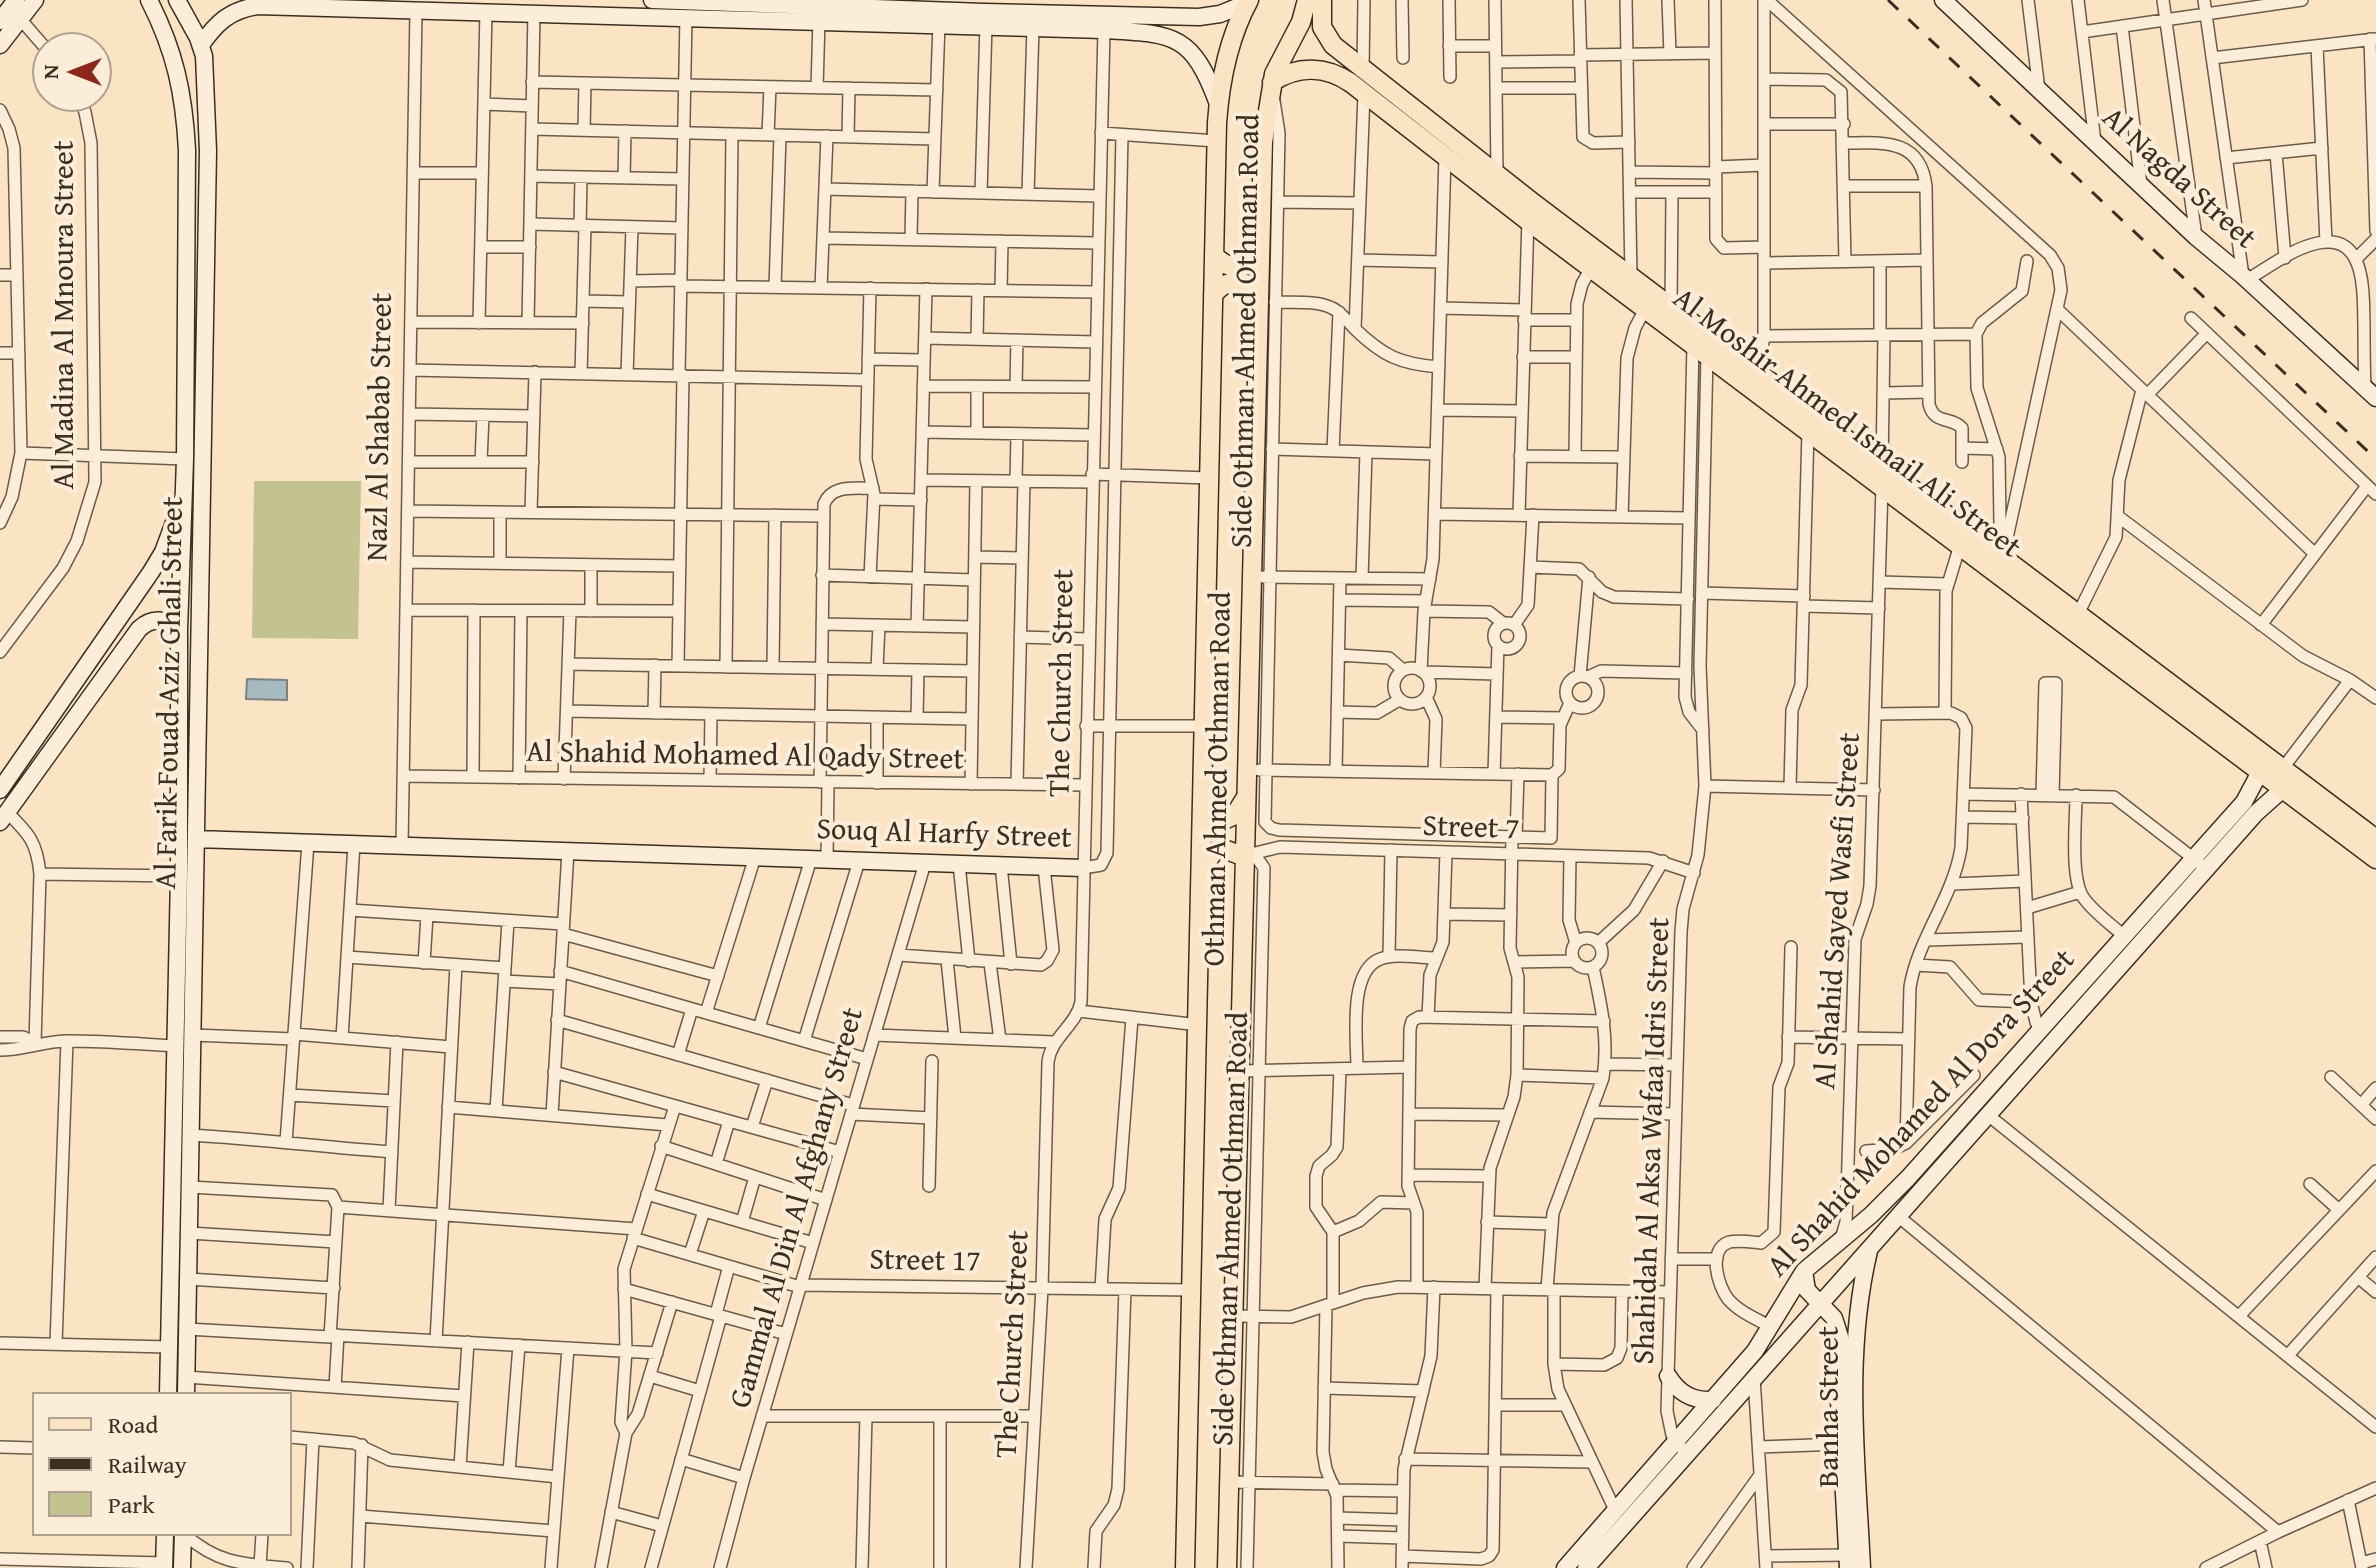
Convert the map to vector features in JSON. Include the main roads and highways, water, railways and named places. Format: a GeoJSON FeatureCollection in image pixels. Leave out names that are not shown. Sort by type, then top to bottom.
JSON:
{"type":"FeatureCollection","features":[{"type":"Feature","properties":{"kind":"main road","name":"Al Moshir Ahmed Ismail Ali Street"},"geometry":{"type":"LineString","coordinates":[[1322,0],[1321,20],[1333,45],[1497,175],[1591,268],[1645,309],[1755,371],[1882,466],[1999,565],[2260,772],[2376,859]]}},
{"type":"Feature","properties":{"kind":"main road","name":"Othman Ahmed Othman Road"},"geometry":{"type":"LineString","coordinates":[[1185,1568],[1216,141],[1218,104],[1230,46],[1250,1]]}},
{"type":"Feature","properties":{"kind":"main road","name":"Othman Ahmed Othman Road"},"geometry":{"type":"LineString","coordinates":[[1227,1568],[1246,796],[1255,770],[1260,577],[1267,298],[1260,257],[1263,142],[1272,86],[1301,4]]}},
{"type":"Feature","properties":{"kind":"main road","name":"Al Moshir Ahmed Ismail Ali Street"},"geometry":{"type":"LineString","coordinates":[[1272,86],[1288,73],[1314,69],[1343,78],[1445,156],[1631,276],[1671,307],[1702,340],[1808,431],[1882,487],[1960,545],[1999,565],[2078,614],[2376,839]]}},
{"type":"Feature","properties":{"kind":"main road"},"geometry":{"type":"LineString","coordinates":[[1214,255],[1223,264],[1236,268],[1249,265],[1260,257]]}},
{"type":"Feature","properties":{"kind":"main road"},"geometry":{"type":"LineString","coordinates":[[1213,295],[1221,286],[1233,282],[1250,286],[1267,298]]}},
{"type":"Feature","properties":{"kind":"main road"},"geometry":{"type":"LineString","coordinates":[[1203,799],[1213,815],[1224,820],[1235,815],[1246,796]]}},
{"type":"Feature","properties":{"kind":"main road"},"geometry":{"type":"LineString","coordinates":[[1202,874],[1210,856],[1220,848],[1228,848],[1245,856]]}},
{"type":"Feature","properties":{"kind":"water"},"geometry":{"type":"Polygon","coordinates":[[[247,679],[287,680],[287,700],[246,699],[247,679]]]}},
{"type":"Feature","properties":{"kind":"railway"},"geometry":{"type":"LineString","coordinates":[[1888,0],[2376,459]]}}]}
